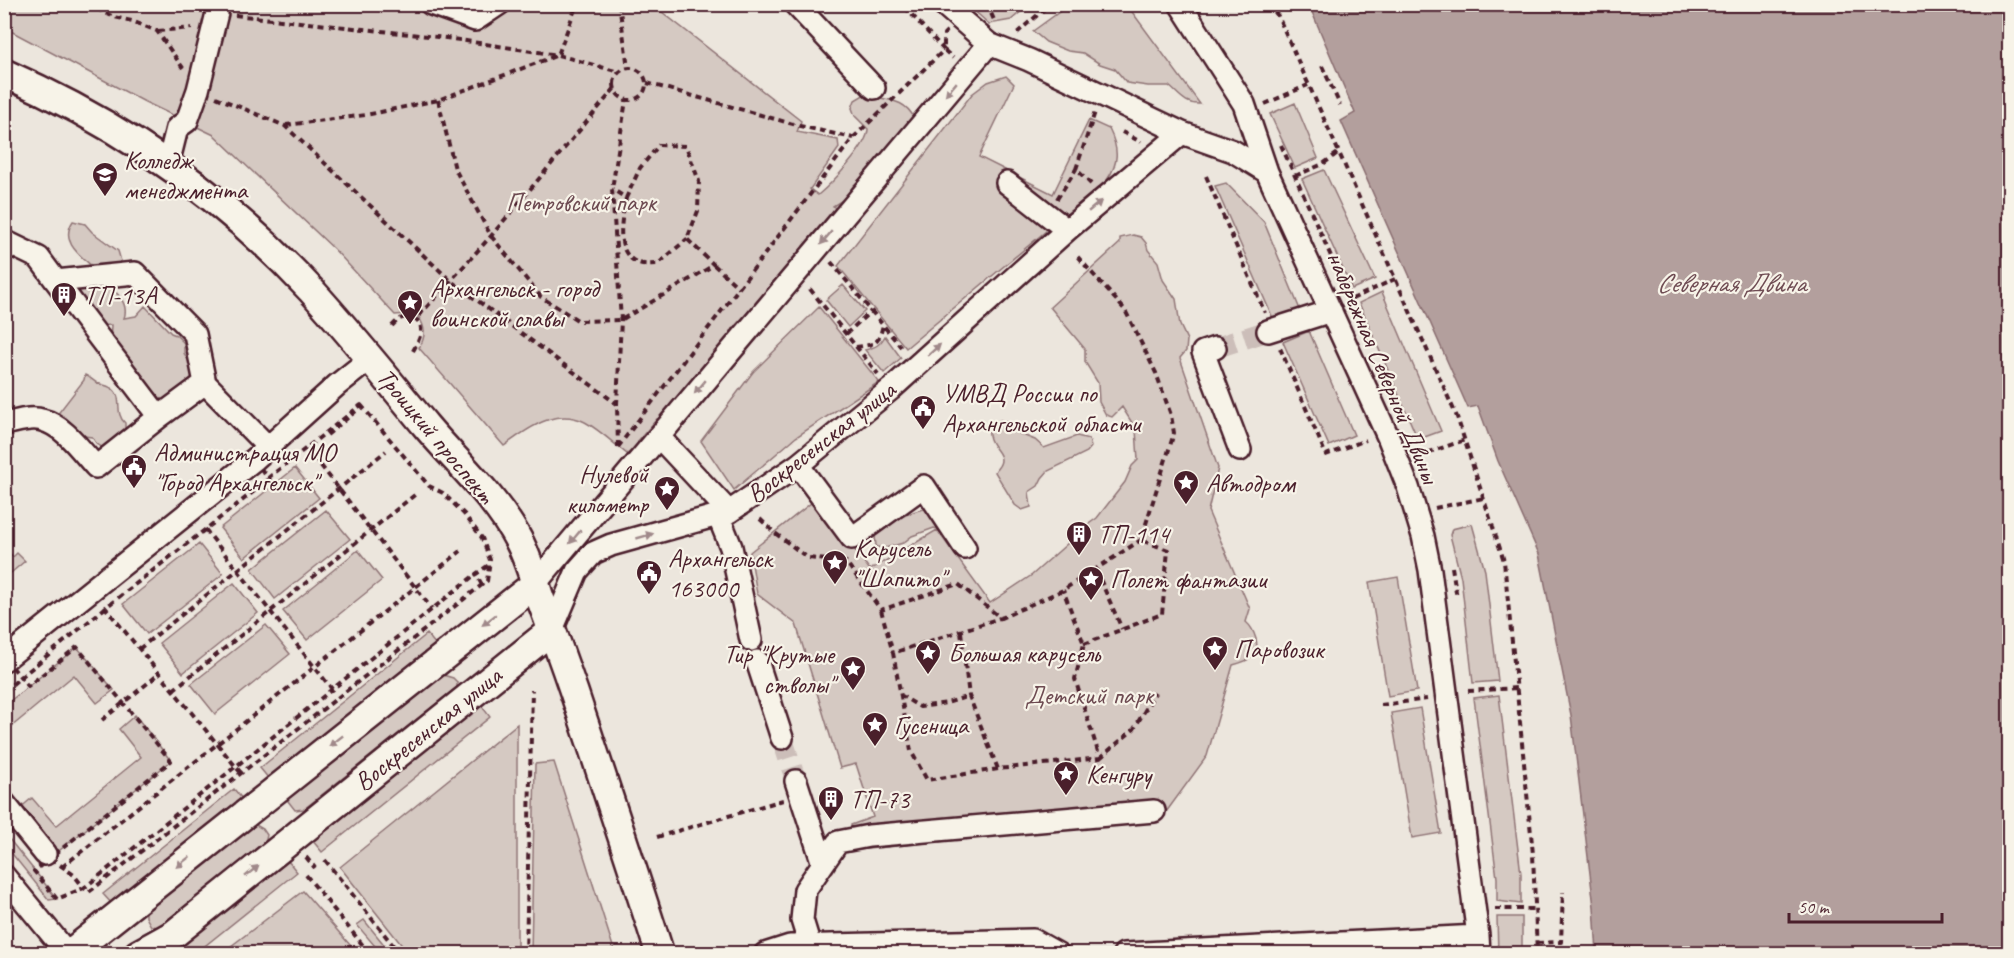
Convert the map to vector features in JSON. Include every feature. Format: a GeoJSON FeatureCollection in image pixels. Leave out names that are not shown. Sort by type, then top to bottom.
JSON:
{"type":"FeatureCollection","features":[{"type":"Feature","properties":{"kind":"main road","name":"Троицкий проспект"},"geometry":{"type":"LineString","coordinates":[[4,73],[105,124],[168,164],[265,244],[310,289],[492,500],[521,544],[660,954]]}},
{"type":"Feature","properties":{"kind":"main road","name":"Воскресенская улица"},"geometry":{"type":"LineString","coordinates":[[68,954],[535,584]]}},
{"type":"Feature","properties":{"kind":"main road","name":"Воскресенская улица"},"geometry":{"type":"LineString","coordinates":[[138,954],[174,934],[552,630]]}},
{"type":"Feature","properties":{"kind":"street"},"geometry":{"type":"LineString","coordinates":[[431,4],[475,20],[499,4]]}},
{"type":"Feature","properties":{"kind":"street"},"geometry":{"type":"LineString","coordinates":[[795,4],[874,88]]}},
{"type":"Feature","properties":{"kind":"street"},"geometry":{"type":"LineString","coordinates":[[943,4],[989,44],[1029,60],[1182,133],[1233,151],[1268,172]]}},
{"type":"Feature","properties":{"kind":"street","name":"набережная Северной Двины"},"geometry":{"type":"LineString","coordinates":[[1180,4],[1244,104],[1268,172],[1389,439],[1408,487],[1423,536],[1430,570],[1478,945]]}},
{"type":"Feature","properties":{"kind":"street"},"geometry":{"type":"LineString","coordinates":[[168,164],[177,128],[188,121],[215,21]]}},
{"type":"Feature","properties":{"kind":"street","name":"Воскресенская улица"},"geometry":{"type":"LineString","coordinates":[[535,584],[989,44]]}},
{"type":"Feature","properties":{"kind":"street","name":"Воскресенская улица"},"geometry":{"type":"LineString","coordinates":[[552,630],[577,571],[593,553],[611,545],[724,514],[798,465],[891,389],[1067,230],[1182,133]]}},
{"type":"Feature","properties":{"kind":"street"},"geometry":{"type":"LineString","coordinates":[[1007,183],[1067,230]]}},
{"type":"Feature","properties":{"kind":"street"},"geometry":{"type":"LineString","coordinates":[[4,241],[39,258],[159,417]]}},
{"type":"Feature","properties":{"kind":"street"},"geometry":{"type":"LineString","coordinates":[[56,281],[135,273],[195,334],[205,383],[269,448]]}},
{"type":"Feature","properties":{"kind":"street"},"geometry":{"type":"LineString","coordinates":[[1268,331],[1330,310]]}},
{"type":"Feature","properties":{"kind":"street"},"geometry":{"type":"LineString","coordinates":[[1215,348],[1203,352],[1240,450]]}},
{"type":"Feature","properties":{"kind":"street"},"geometry":{"type":"LineString","coordinates":[[4,660],[192,513],[269,448],[337,385],[371,358]]}},
{"type":"Feature","properties":{"kind":"street"},"geometry":{"type":"LineString","coordinates":[[4,424],[24,420],[42,420],[60,429],[96,467],[205,383]]}},
{"type":"Feature","properties":{"kind":"street"},"geometry":{"type":"LineString","coordinates":[[659,436],[724,514],[751,640]]}},
{"type":"Feature","properties":{"kind":"street"},"geometry":{"type":"LineString","coordinates":[[798,465],[852,538],[924,486],[965,548]]}},
{"type":"Feature","properties":{"kind":"street"},"geometry":{"type":"LineString","coordinates":[[757,661],[782,738]]}},
{"type":"Feature","properties":{"kind":"street"},"geometry":{"type":"LineString","coordinates":[[798,788],[823,864]]}},
{"type":"Feature","properties":{"kind":"street"},"geometry":{"type":"LineString","coordinates":[[4,803],[45,854]]}},
{"type":"Feature","properties":{"kind":"street"},"geometry":{"type":"LineString","coordinates":[[810,946],[802,920],[805,890],[838,842],[855,838],[1154,811]]}},
{"type":"Feature","properties":{"kind":"street"},"geometry":{"type":"LineString","coordinates":[[4,876],[68,954]]}},
{"type":"Feature","properties":{"kind":"street"},"geometry":{"type":"LineString","coordinates":[[1124,954],[1478,945]]}},
{"type":"Feature","properties":{"kind":"street"},"geometry":{"type":"LineString","coordinates":[[765,954],[789,946],[1034,947],[1058,954]]}},
{"type":"Feature","properties":{"kind":"path"},"geometry":{"type":"LineString","coordinates":[[577,4],[558,55],[438,100],[366,115],[285,126],[451,281],[617,404]]}},
{"type":"Feature","properties":{"kind":"path"},"geometry":{"type":"LineString","coordinates":[[619,4],[628,68]]}},
{"type":"Feature","properties":{"kind":"path"},"geometry":{"type":"LineString","coordinates":[[626,100],[612,189],[621,320],[617,404],[618,447],[853,138],[944,50],[902,4]]}},
{"type":"Feature","properties":{"kind":"path"},"geometry":{"type":"LineString","coordinates":[[1012,38],[1050,4]]}},
{"type":"Feature","properties":{"kind":"path"},"geometry":{"type":"LineString","coordinates":[[1268,4],[1278,16],[1457,417],[1504,561],[1533,854],[1537,954]]}},
{"type":"Feature","properties":{"kind":"path"},"geometry":{"type":"LineString","coordinates":[[157,31],[201,27],[215,21],[446,38],[558,55],[619,72],[628,68],[640,71],[647,83],[641,96],[626,100],[618,95],[615,82],[619,72]]}},
{"type":"Feature","properties":{"kind":"path"},"geometry":{"type":"LineString","coordinates":[[1322,66],[1340,105]]}},
{"type":"Feature","properties":{"kind":"path"},"geometry":{"type":"LineString","coordinates":[[647,83],[800,126],[853,138]]}},
{"type":"Feature","properties":{"kind":"path"},"geometry":{"type":"LineString","coordinates":[[1265,104],[1308,85]]}},
{"type":"Feature","properties":{"kind":"path"},"geometry":{"type":"LineString","coordinates":[[416,319],[491,236],[615,88]]}},
{"type":"Feature","properties":{"kind":"path"},"geometry":{"type":"LineString","coordinates":[[438,100],[455,170],[491,236],[541,297],[579,321],[621,320],[714,265]]}},
{"type":"Feature","properties":{"kind":"path"},"geometry":{"type":"LineString","coordinates":[[1047,214],[1076,170],[1095,112]]}},
{"type":"Feature","properties":{"kind":"path"},"geometry":{"type":"LineString","coordinates":[[659,145],[686,146],[699,181],[698,211],[687,239],[658,264],[638,263],[625,252],[620,227],[626,198],[640,168],[659,145]]}},
{"type":"Feature","properties":{"kind":"path"},"geometry":{"type":"LineString","coordinates":[[1295,176],[1323,164],[1339,152]]}},
{"type":"Feature","properties":{"kind":"path"},"geometry":{"type":"LineString","coordinates":[[1076,170],[1092,185]]}},
{"type":"Feature","properties":{"kind":"path"},"geometry":{"type":"LineString","coordinates":[[612,189],[626,198]]}},
{"type":"Feature","properties":{"kind":"path"},"geometry":{"type":"LineString","coordinates":[[687,239],[739,288]]}},
{"type":"Feature","properties":{"kind":"path"},"geometry":{"type":"LineString","coordinates":[[818,247],[901,347]]}},
{"type":"Feature","properties":{"kind":"path"},"geometry":{"type":"LineString","coordinates":[[893,653],[1001,618],[1063,590],[1142,540],[1174,433],[1171,415],[1156,373],[1125,310],[1076,255]]}},
{"type":"Feature","properties":{"kind":"path"},"geometry":{"type":"LineString","coordinates":[[797,273],[891,389]]}},
{"type":"Feature","properties":{"kind":"path"},"geometry":{"type":"LineString","coordinates":[[1352,299],[1395,279]]}},
{"type":"Feature","properties":{"kind":"path"},"geometry":{"type":"LineString","coordinates":[[846,334],[871,311]]}},
{"type":"Feature","properties":{"kind":"path"},"geometry":{"type":"LineString","coordinates":[[392,326],[402,318],[416,319],[421,326],[421,332],[413,351]]}},
{"type":"Feature","properties":{"kind":"path"},"geometry":{"type":"LineString","coordinates":[[855,347],[873,345],[880,339],[883,324]]}},
{"type":"Feature","properties":{"kind":"path"},"geometry":{"type":"LineString","coordinates":[[74,875],[84,888],[89,892],[487,581],[490,565],[490,560],[482,538],[464,514],[443,493],[429,486],[362,405],[268,478],[258,465],[192,513],[8,662],[28,686],[78,646],[171,761],[34,871],[57,899],[84,888],[490,565]]}},
{"type":"Feature","properties":{"kind":"path"},"geometry":{"type":"LineString","coordinates":[[4,691],[105,608],[356,411]]}},
{"type":"Feature","properties":{"kind":"path"},"geometry":{"type":"LineString","coordinates":[[1417,457],[1465,440]]}},
{"type":"Feature","properties":{"kind":"path"},"geometry":{"type":"LineString","coordinates":[[308,449],[432,609]]}},
{"type":"Feature","properties":{"kind":"path"},"geometry":{"type":"LineString","coordinates":[[139,649],[386,452]]}},
{"type":"Feature","properties":{"kind":"path"},"geometry":{"type":"LineString","coordinates":[[173,690],[417,493]]}},
{"type":"Feature","properties":{"kind":"path"},"geometry":{"type":"LineString","coordinates":[[1434,508],[1484,498]]}},
{"type":"Feature","properties":{"kind":"path"},"geometry":{"type":"LineString","coordinates":[[192,513],[332,689]]}},
{"type":"Feature","properties":{"kind":"path"},"geometry":{"type":"LineString","coordinates":[[760,519],[808,558],[846,562],[881,610],[893,653],[912,751],[927,780],[998,769],[1100,758],[1134,729],[1155,693]]}},
{"type":"Feature","properties":{"kind":"path"},"geometry":{"type":"LineString","coordinates":[[1084,644],[1162,614],[1168,550],[1142,540]]}},
{"type":"Feature","properties":{"kind":"path"},"geometry":{"type":"LineString","coordinates":[[62,867],[461,551]]}},
{"type":"Feature","properties":{"kind":"path"},"geometry":{"type":"LineString","coordinates":[[1096,570],[1122,629]]}},
{"type":"Feature","properties":{"kind":"path"},"geometry":{"type":"LineString","coordinates":[[476,574],[482,585]]}},
{"type":"Feature","properties":{"kind":"path"},"geometry":{"type":"LineString","coordinates":[[881,610],[958,584],[1001,618]]}},
{"type":"Feature","properties":{"kind":"path"},"geometry":{"type":"LineString","coordinates":[[1063,590],[1084,644],[1075,679],[1100,758]]}},
{"type":"Feature","properties":{"kind":"path"},"geometry":{"type":"LineString","coordinates":[[93,592],[241,773]]}},
{"type":"Feature","properties":{"kind":"path"},"geometry":{"type":"LineString","coordinates":[[961,632],[969,696],[998,769]]}},
{"type":"Feature","properties":{"kind":"path"},"geometry":{"type":"LineString","coordinates":[[102,720],[159,674]]}},
{"type":"Feature","properties":{"kind":"path"},"geometry":{"type":"LineString","coordinates":[[1468,691],[1517,688]]}},
{"type":"Feature","properties":{"kind":"path"},"geometry":{"type":"LineString","coordinates":[[526,954],[532,690]]}},
{"type":"Feature","properties":{"kind":"path"},"geometry":{"type":"LineString","coordinates":[[900,695],[920,707],[947,703],[969,696]]}},
{"type":"Feature","properties":{"kind":"path"},"geometry":{"type":"LineString","coordinates":[[1381,705],[1425,700]]}},
{"type":"Feature","properties":{"kind":"path"},"geometry":{"type":"LineString","coordinates":[[657,837],[798,788]]}},
{"type":"Feature","properties":{"kind":"path"},"geometry":{"type":"LineString","coordinates":[[325,860],[400,954]]}},
{"type":"Feature","properties":{"kind":"path"},"geometry":{"type":"LineString","coordinates":[[306,875],[370,954]]}},
{"type":"Feature","properties":{"kind":"path"},"geometry":{"type":"LineString","coordinates":[[1537,943],[1561,942],[1563,892]]}},
{"type":"Feature","properties":{"kind":"path"},"geometry":{"type":"LineString","coordinates":[[1494,909],[1535,909]]}},
{"type":"Feature","properties":{"kind":"green space","name":"Петровский парк"},"geometry":{"type":"Polygon","coordinates":[[[5,4],[653,5],[801,121],[797,132],[838,140],[839,148],[810,189],[818,195],[848,164],[866,136],[868,129],[855,116],[852,108],[855,100],[865,94],[893,101],[905,106],[914,118],[865,177],[853,186],[846,198],[833,206],[835,208],[803,246],[806,251],[731,330],[733,344],[659,420],[657,419],[638,441],[639,444],[633,454],[630,452],[627,454],[585,422],[563,417],[542,422],[504,446],[419,348],[424,332],[423,324],[418,316],[395,315],[334,249],[214,135],[145,102],[5,28],[5,4]]]}},
{"type":"Feature","properties":{"kind":"green space"},"geometry":{"type":"Polygon","coordinates":[[[968,5],[1029,5],[1011,20],[989,24],[968,5]]]}},
{"type":"Feature","properties":{"kind":"green space"},"geometry":{"type":"Polygon","coordinates":[[[1069,5],[1127,5],[1200,104],[1186,101],[1169,86],[1127,83],[1115,69],[1100,64],[1083,53],[1068,51],[1046,42],[1033,31],[1069,5]]]}},
{"type":"Feature","properties":{"kind":"green space"},"geometry":{"type":"Polygon","coordinates":[[[1006,76],[1014,84],[979,157],[1053,194],[1089,120],[1109,129],[1116,149],[1114,168],[1107,180],[906,348],[838,266],[972,94],[988,82],[1006,76]]]}},
{"type":"Feature","properties":{"kind":"green space"},"geometry":{"type":"Polygon","coordinates":[[[1295,103],[1318,158],[1295,168],[1270,114],[1295,103]]]}},
{"type":"Feature","properties":{"kind":"green space"},"geometry":{"type":"Polygon","coordinates":[[[1324,170],[1375,279],[1352,289],[1302,179],[1324,170]]]}},
{"type":"Feature","properties":{"kind":"green space"},"geometry":{"type":"Polygon","coordinates":[[[1226,183],[1264,222],[1301,312],[1275,323],[1215,186],[1226,183]]]}},
{"type":"Feature","properties":{"kind":"green space"},"geometry":{"type":"Polygon","coordinates":[[[73,221],[85,224],[118,251],[121,261],[119,266],[95,269],[78,254],[69,236],[69,229],[73,221]]]}},
{"type":"Feature","properties":{"kind":"green space","name":"Детский парк"},"geometry":{"type":"Polygon","coordinates":[[[1133,235],[1141,237],[1146,243],[1148,250],[1158,262],[1163,280],[1176,299],[1180,325],[1187,340],[1186,351],[1180,358],[1218,468],[1208,511],[1250,609],[1246,622],[1256,639],[1256,650],[1248,660],[1233,665],[1207,756],[1161,819],[858,850],[851,825],[873,817],[856,764],[840,768],[796,624],[757,594],[750,552],[816,499],[870,570],[937,530],[990,603],[1032,575],[1076,533],[1097,518],[1125,482],[1132,466],[1138,460],[1136,429],[1122,407],[1112,417],[1106,415],[1099,402],[1098,383],[1085,362],[1085,349],[1050,307],[1120,243],[1120,238],[1133,235]]]}},
{"type":"Feature","properties":{"kind":"green space"},"geometry":{"type":"Polygon","coordinates":[[[105,285],[114,291],[124,303],[124,318],[136,316],[145,306],[184,343],[184,353],[193,369],[191,380],[165,403],[110,344],[111,325],[99,326],[77,301],[81,287],[105,285]]]}},
{"type":"Feature","properties":{"kind":"green space"},"geometry":{"type":"Polygon","coordinates":[[[843,285],[865,311],[848,327],[826,300],[843,285]]]}},
{"type":"Feature","properties":{"kind":"green space"},"geometry":{"type":"Polygon","coordinates":[[[1382,292],[1441,431],[1422,438],[1416,435],[1359,303],[1382,292]]]}},
{"type":"Feature","properties":{"kind":"green space"},"geometry":{"type":"Polygon","coordinates":[[[819,307],[879,382],[796,437],[734,490],[701,441],[753,372],[819,307]]]}},
{"type":"Feature","properties":{"kind":"green space"},"geometry":{"type":"Polygon","coordinates":[[[1309,331],[1354,435],[1329,446],[1283,342],[1309,331]]]}},
{"type":"Feature","properties":{"kind":"green space"},"geometry":{"type":"Polygon","coordinates":[[[885,336],[901,358],[884,373],[865,350],[877,345],[885,336]]]}},
{"type":"Feature","properties":{"kind":"green space"},"geometry":{"type":"Polygon","coordinates":[[[85,375],[115,392],[120,414],[125,423],[125,433],[103,448],[92,437],[76,435],[53,420],[84,380],[85,375]]]}},
{"type":"Feature","properties":{"kind":"green space"},"geometry":{"type":"Polygon","coordinates":[[[1001,420],[1010,423],[1020,434],[1035,440],[1044,448],[1077,436],[1089,439],[1091,447],[1087,452],[1048,471],[1038,486],[1029,492],[1031,507],[1022,510],[1015,505],[995,472],[1001,459],[989,437],[989,431],[990,423],[1001,420]]]}},
{"type":"Feature","properties":{"kind":"green space"},"geometry":{"type":"Polygon","coordinates":[[[295,468],[319,498],[244,558],[220,528],[295,468]]]}},
{"type":"Feature","properties":{"kind":"green space"},"geometry":{"type":"Polygon","coordinates":[[[929,509],[947,535],[944,536],[940,530],[934,528],[912,536],[903,543],[882,549],[876,546],[875,536],[886,527],[904,516],[929,509]]]}},
{"type":"Feature","properties":{"kind":"green space"},"geometry":{"type":"Polygon","coordinates":[[[326,510],[350,539],[275,599],[252,569],[326,510]]]}},
{"type":"Feature","properties":{"kind":"green space"},"geometry":{"type":"Polygon","coordinates":[[[1472,524],[1485,571],[1498,681],[1473,683],[1461,578],[1450,535],[1452,529],[1472,524]]]}},
{"type":"Feature","properties":{"kind":"green space"},"geometry":{"type":"Polygon","coordinates":[[[199,544],[223,574],[147,634],[123,604],[199,544]]]}},
{"type":"Feature","properties":{"kind":"green space"},"geometry":{"type":"Polygon","coordinates":[[[358,550],[382,580],[307,640],[283,611],[358,550]]]}},
{"type":"Feature","properties":{"kind":"green space"},"geometry":{"type":"Polygon","coordinates":[[[8,551],[13,557],[17,553],[25,561],[5,578],[5,554],[8,551]]]}},
{"type":"Feature","properties":{"kind":"green space"},"geometry":{"type":"Polygon","coordinates":[[[1398,577],[1417,691],[1388,696],[1369,582],[1398,577]]]}},
{"type":"Feature","properties":{"kind":"green space"},"geometry":{"type":"Polygon","coordinates":[[[234,583],[258,613],[183,673],[159,643],[234,583]]]}},
{"type":"Feature","properties":{"kind":"green space"},"geometry":{"type":"Polygon","coordinates":[[[266,625],[290,654],[215,714],[191,684],[266,625]]]}},
{"type":"Feature","properties":{"kind":"green space"},"geometry":{"type":"Polygon","coordinates":[[[427,634],[436,645],[269,779],[260,768],[427,634]]]}},
{"type":"Feature","properties":{"kind":"green space"},"geometry":{"type":"Polygon","coordinates":[[[77,647],[114,690],[97,703],[74,675],[5,732],[5,705],[77,647]]]}},
{"type":"Feature","properties":{"kind":"green space"},"geometry":{"type":"Polygon","coordinates":[[[438,676],[453,678],[457,682],[457,687],[304,809],[295,810],[288,801],[290,794],[438,676]]]}},
{"type":"Feature","properties":{"kind":"green space"},"geometry":{"type":"Polygon","coordinates":[[[1499,695],[1521,874],[1521,904],[1497,901],[1497,878],[1474,698],[1499,695]]]}},
{"type":"Feature","properties":{"kind":"green space"},"geometry":{"type":"Polygon","coordinates":[[[481,705],[490,717],[322,852],[312,840],[481,705]]]}},
{"type":"Feature","properties":{"kind":"green space"},"geometry":{"type":"Polygon","coordinates":[[[1420,708],[1441,833],[1412,838],[1391,713],[1420,708]]]}},
{"type":"Feature","properties":{"kind":"green space"},"geometry":{"type":"Polygon","coordinates":[[[135,715],[171,761],[55,854],[19,809],[32,798],[56,826],[141,757],[119,729],[135,715]]]}},
{"type":"Feature","properties":{"kind":"green space"},"geometry":{"type":"Polygon","coordinates":[[[517,724],[517,953],[408,953],[340,867],[517,724]]]}},
{"type":"Feature","properties":{"kind":"green space"},"geometry":{"type":"Polygon","coordinates":[[[554,762],[615,953],[531,953],[535,764],[554,762]]]}},
{"type":"Feature","properties":{"kind":"green space"},"geometry":{"type":"Polygon","coordinates":[[[234,789],[243,800],[112,904],[103,894],[234,789]]]}},
{"type":"Feature","properties":{"kind":"green space"},"geometry":{"type":"Polygon","coordinates":[[[254,824],[263,829],[267,835],[265,844],[158,927],[151,926],[146,917],[146,911],[254,824]]]}},
{"type":"Feature","properties":{"kind":"green space"},"geometry":{"type":"Polygon","coordinates":[[[5,834],[57,899],[49,900],[5,845],[5,834]]]}},
{"type":"Feature","properties":{"kind":"green space"},"geometry":{"type":"Polygon","coordinates":[[[288,861],[297,872],[196,953],[190,953],[181,946],[288,861]]]}},
{"type":"Feature","properties":{"kind":"green space"},"geometry":{"type":"Polygon","coordinates":[[[303,891],[357,953],[222,953],[303,891]]]}},
{"type":"Feature","properties":{"kind":"green space"},"geometry":{"type":"Polygon","coordinates":[[[1497,917],[1522,917],[1522,953],[1498,953],[1497,917]]]}},
{"type":"Feature","properties":{"kind":"green space"},"geometry":{"type":"Polygon","coordinates":[[[364,920],[386,947],[380,952],[357,925],[364,920]]]}},
{"type":"Feature","properties":{"kind":"water","name":"Северная Двина"},"geometry":{"type":"Polygon","coordinates":[[[1309,5],[2009,5],[2009,953],[1597,953],[1594,907],[1571,715],[1539,554],[1498,461],[1478,406],[1468,408],[1341,121],[1355,113],[1309,5]]]}},
{"type":"Feature","properties":{"kind":"tunnel"},"geometry":{"type":"LineString","coordinates":[[1215,348],[1268,331]]}},
{"type":"Feature","properties":{"kind":"tunnel"},"geometry":{"type":"LineString","coordinates":[[782,738],[796,781]]}},
{"type":"Feature","properties":{"kind":"place","name":"Колледж менеджмента"},"geometry":{"type":"Point","coordinates":[105,198]}},
{"type":"Feature","properties":{"kind":"place","name":"ТП-13А"},"geometry":{"type":"Point","coordinates":[64,318]}},
{"type":"Feature","properties":{"kind":"place","name":"Архангельск - город воинской славы"},"geometry":{"type":"Point","coordinates":[410,326]}},
{"type":"Feature","properties":{"kind":"place","name":"УМВД России по Архангельской области"},"geometry":{"type":"Point","coordinates":[923,431]}},
{"type":"Feature","properties":{"kind":"place","name":"Администрация МО \"Город Архангельск\""},"geometry":{"type":"Point","coordinates":[134,490]}},
{"type":"Feature","properties":{"kind":"place","name":"Автодром"},"geometry":{"type":"Point","coordinates":[1186,506]}},
{"type":"Feature","properties":{"kind":"place","name":"Нулевой километр"},"geometry":{"type":"Point","coordinates":[667,512]}},
{"type":"Feature","properties":{"kind":"place","name":"ТП-114"},"geometry":{"type":"Point","coordinates":[1079,557]}},
{"type":"Feature","properties":{"kind":"place","name":"Карусель \"Шапито\""},"geometry":{"type":"Point","coordinates":[835,586]}},
{"type":"Feature","properties":{"kind":"place","name":"Архангельск 163000"},"geometry":{"type":"Point","coordinates":[649,596]}},
{"type":"Feature","properties":{"kind":"place","name":"Полет фантазии"},"geometry":{"type":"Point","coordinates":[1091,602]}},
{"type":"Feature","properties":{"kind":"place","name":"Паровозик"},"geometry":{"type":"Point","coordinates":[1215,672]}},
{"type":"Feature","properties":{"kind":"place","name":"Большая карусель"},"geometry":{"type":"Point","coordinates":[928,676]}},
{"type":"Feature","properties":{"kind":"place","name":"Тир \"Крутые стволы\""},"geometry":{"type":"Point","coordinates":[853,692]}},
{"type":"Feature","properties":{"kind":"place","name":"Гусеница"},"geometry":{"type":"Point","coordinates":[875,748]}},
{"type":"Feature","properties":{"kind":"place","name":"Кенгуру"},"geometry":{"type":"Point","coordinates":[1066,797]}},
{"type":"Feature","properties":{"kind":"place","name":"ТП-73"},"geometry":{"type":"Point","coordinates":[831,822]}}]}
